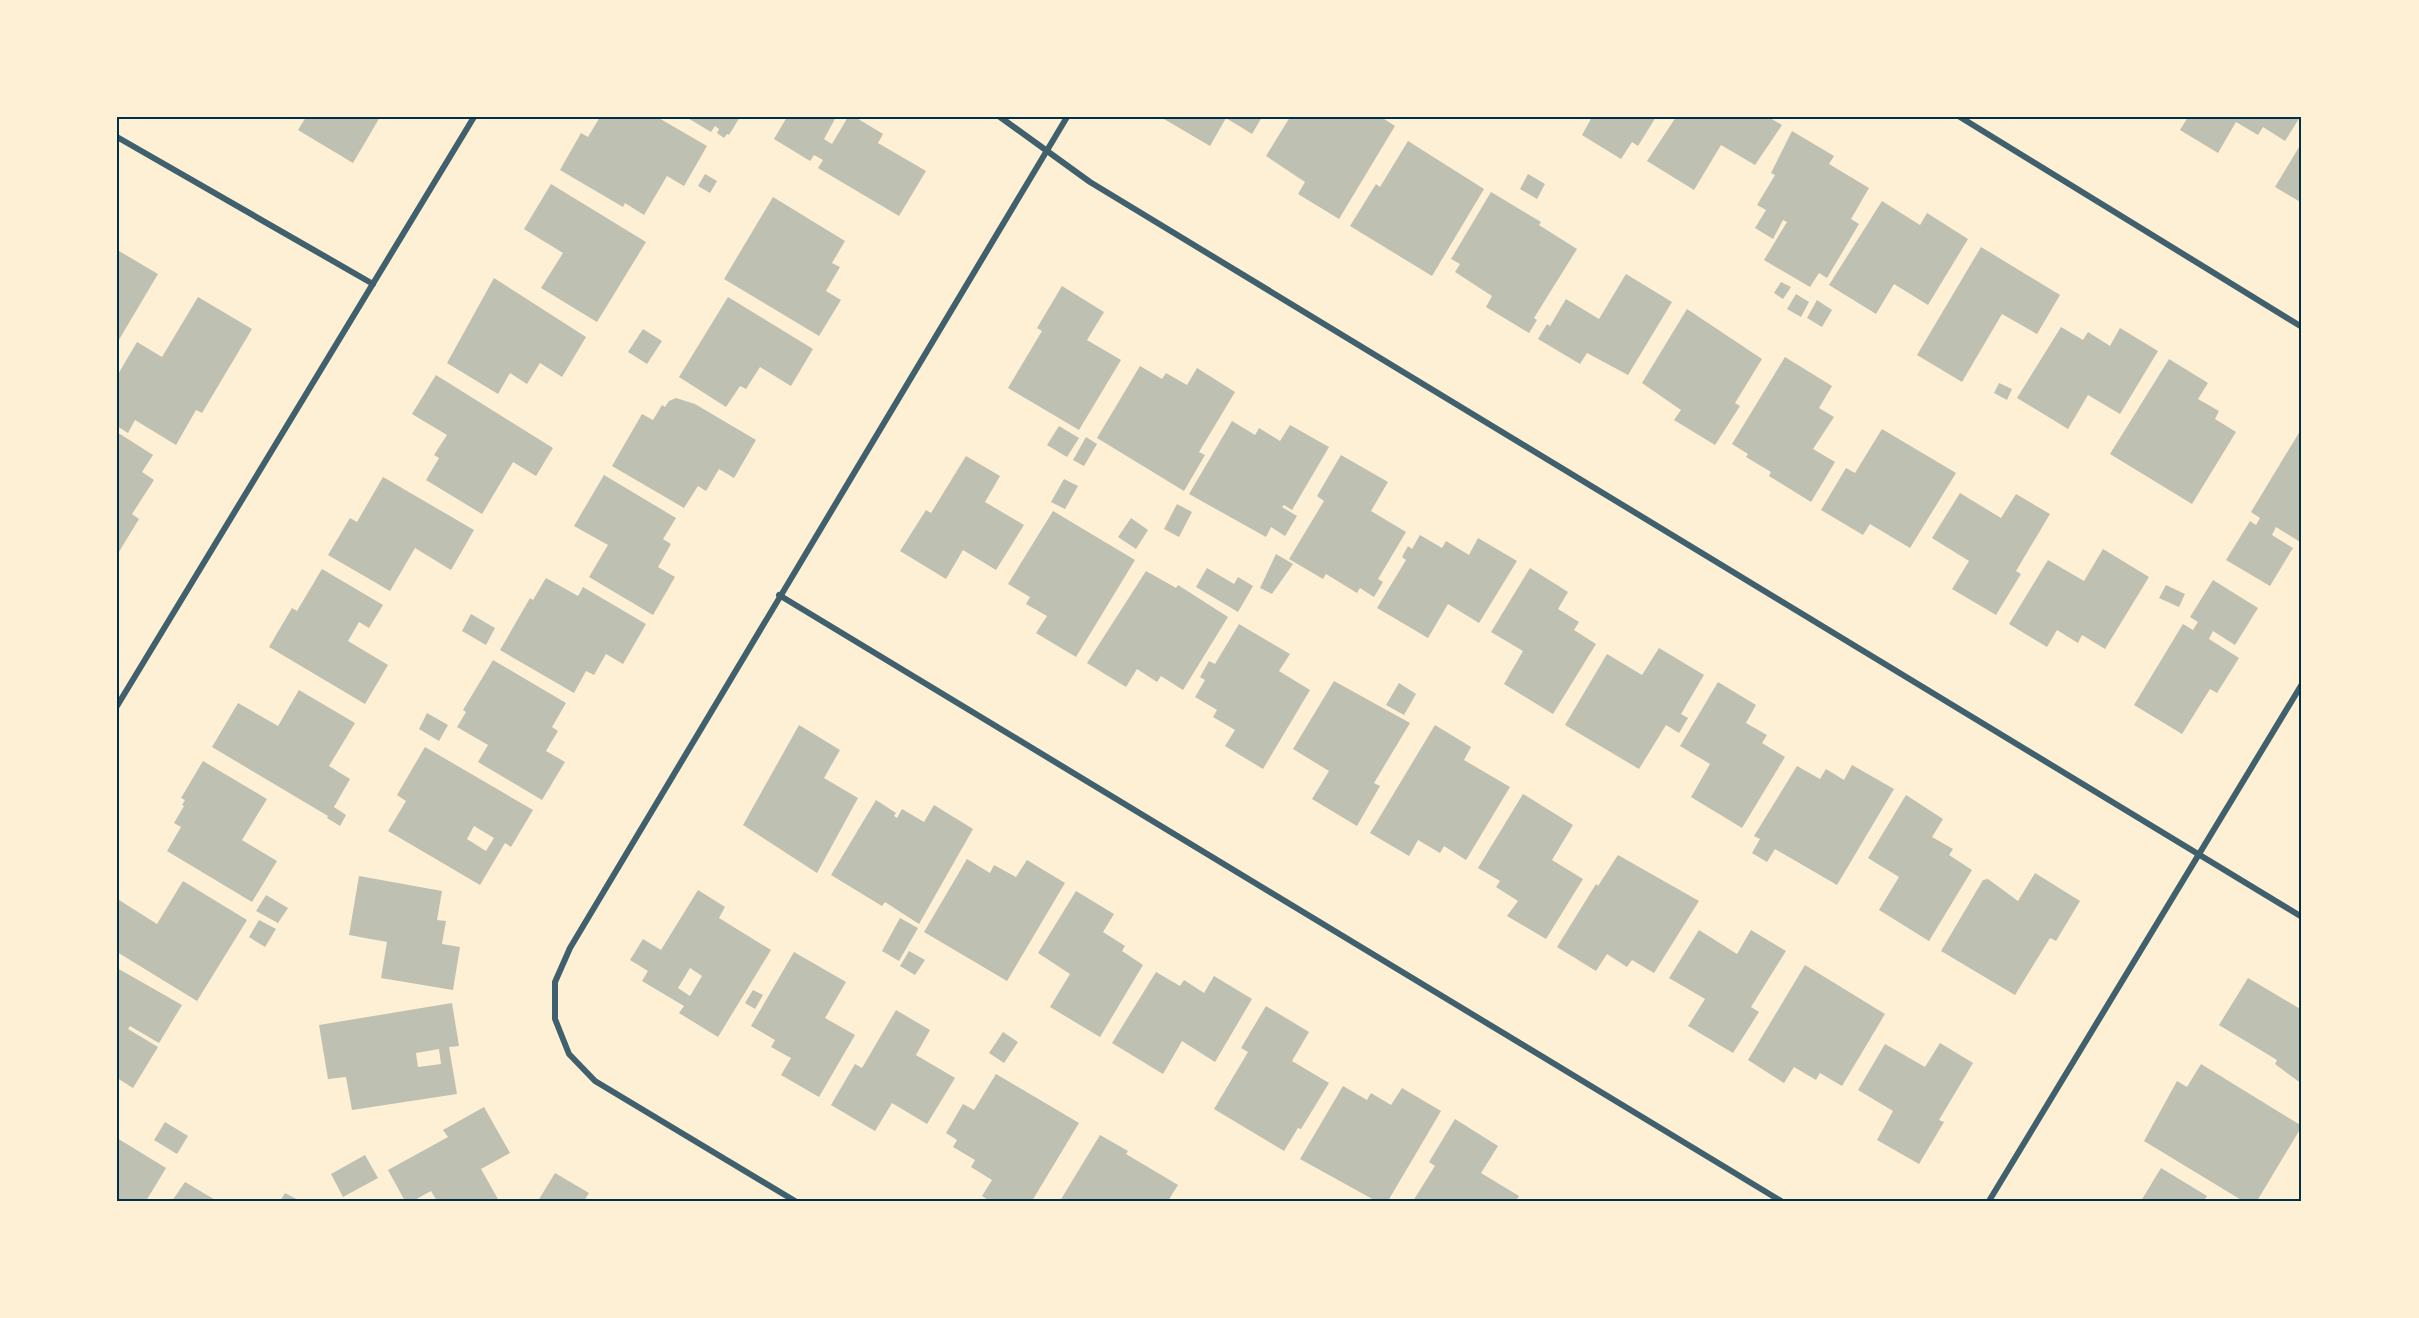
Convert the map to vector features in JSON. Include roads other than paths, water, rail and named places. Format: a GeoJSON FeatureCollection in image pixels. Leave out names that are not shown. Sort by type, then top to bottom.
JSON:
{"type":"FeatureCollection","features":[{"type":"Feature","properties":{"kind":"street"},"geometry":{"type":"LineString","coordinates":[[117,706],[474,117]]}},
{"type":"Feature","properties":{"kind":"street"},"geometry":{"type":"LineString","coordinates":[[1000,117],[1090,182],[2302,917]]}},
{"type":"Feature","properties":{"kind":"street"},"geometry":{"type":"LineString","coordinates":[[795,1201],[595,1081],[569,1054],[555,1019],[555,982],[570,948],[1066,117]]}},
{"type":"Feature","properties":{"kind":"street"},"geometry":{"type":"LineString","coordinates":[[1960,117],[2302,327]]}},
{"type":"Feature","properties":{"kind":"street"},"geometry":{"type":"LineString","coordinates":[[117,137],[373,284]]}},
{"type":"Feature","properties":{"kind":"street"},"geometry":{"type":"LineString","coordinates":[[779,595],[1781,1201]]}},
{"type":"Feature","properties":{"kind":"street"},"geometry":{"type":"LineString","coordinates":[[1989,1201],[2302,684]]}}]}
